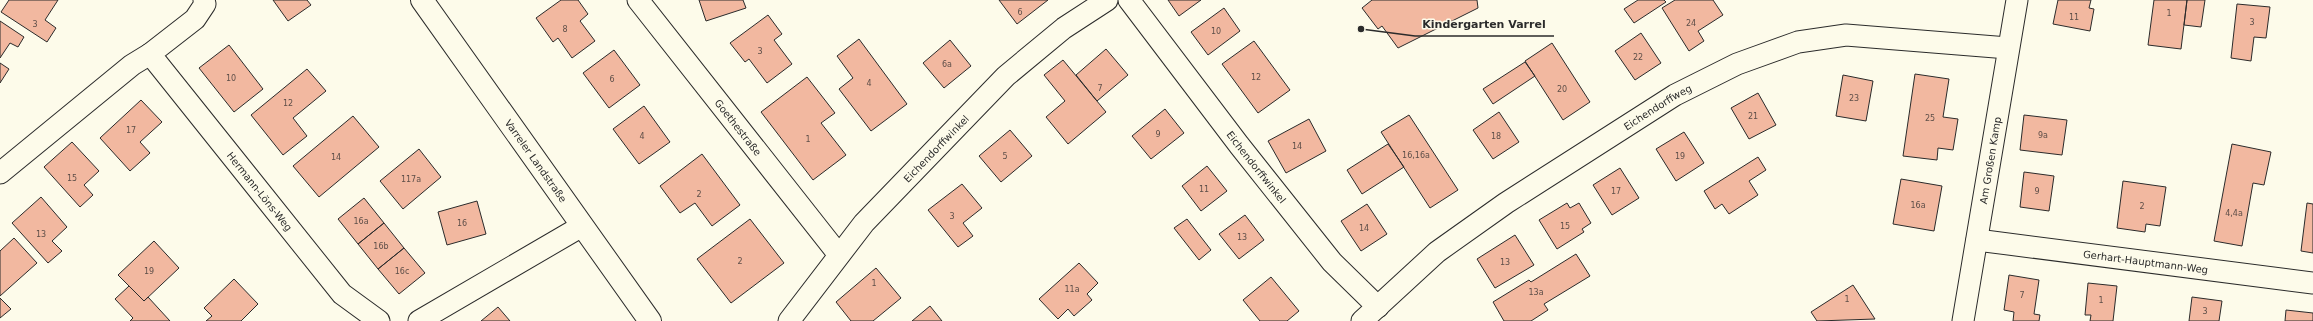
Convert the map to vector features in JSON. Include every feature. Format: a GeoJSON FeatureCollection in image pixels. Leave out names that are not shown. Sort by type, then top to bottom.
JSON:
{"type":"FeatureCollection","features":[{"type":"Feature","properties":{"kind":"main road","name":"Varreler Landstraße"},"geometry":{"type":"LineString","coordinates":[[422,0],[650,321]]}},
{"type":"Feature","properties":{"kind":"street"},"geometry":{"type":"LineString","coordinates":[[0,173],[132,65],[150,54],[195,19],[205,4],[204,0]]}},
{"type":"Feature","properties":{"kind":"street","name":"Goethestraße"},"geometry":{"type":"LineString","coordinates":[[638,0],[838,255]]}},
{"type":"Feature","properties":{"kind":"street","name":"Eichendorffwinkel"},"geometry":{"type":"LineString","coordinates":[[789,321],[864,223],[1006,76],[1064,28],[1107,0]]}},
{"type":"Feature","properties":{"kind":"street","name":"Eichendorffwinkel"},"geometry":{"type":"LineString","coordinates":[[1129,0],[1239,145],[1332,262],[1378,307]]}},
{"type":"Feature","properties":{"kind":"street","name":"Am Großen Kamp"},"geometry":{"type":"LineString","coordinates":[[1963,321],[2017,0]]}},
{"type":"Feature","properties":{"kind":"street","name":"Eichendorffweg"},"geometry":{"type":"LineString","coordinates":[[1362,321],[1437,252],[1506,203],[1675,95],[1737,64],[1798,42],[1846,35],[2008,48]]}},
{"type":"Feature","properties":{"kind":"street","name":"Hermann-Löns-Weg"},"geometry":{"type":"LineString","coordinates":[[150,54],[342,294],[378,321]]}},
{"type":"Feature","properties":{"kind":"street"},"geometry":{"type":"LineString","coordinates":[[419,321],[582,226]]}},
{"type":"Feature","properties":{"kind":"street","name":"Gerhart-Hauptmann-Weg"},"geometry":{"type":"LineString","coordinates":[[1977,240],[2313,283]]}},
{"type":"Feature","properties":{"kind":"building"},"geometry":{"type":"Polygon","coordinates":[[[9,0],[58,0],[45,20],[56,28],[47,42],[1,12],[9,0]]]}},
{"type":"Feature","properties":{"kind":"building"},"geometry":{"type":"Polygon","coordinates":[[[273,0],[307,0],[311,5],[288,21],[273,0]]]}},
{"type":"Feature","properties":{"kind":"building"},"geometry":{"type":"Polygon","coordinates":[[[561,0],[578,0],[588,14],[580,21],[595,41],[572,58],[558,38],[553,42],[536,18],[561,0]]]}},
{"type":"Feature","properties":{"kind":"building"},"geometry":{"type":"Polygon","coordinates":[[[699,0],[743,0],[746,8],[706,21],[699,0]]]}},
{"type":"Feature","properties":{"kind":"building"},"geometry":{"type":"Polygon","coordinates":[[[999,0],[1048,0],[1017,24],[999,0]]]}},
{"type":"Feature","properties":{"kind":"building"},"geometry":{"type":"Polygon","coordinates":[[[1168,0],[1201,0],[1179,16],[1168,0]]]}},
{"type":"Feature","properties":{"kind":"building"},"geometry":{"type":"Polygon","coordinates":[[[1372,0],[1477,0],[1478,8],[1398,48],[1382,26],[1378,29],[1362,8],[1372,0]]]}},
{"type":"Feature","properties":{"kind":"building"},"geometry":{"type":"Polygon","coordinates":[[[1638,0],[1664,0],[1666,2],[1634,23],[1624,9],[1638,0]]]}},
{"type":"Feature","properties":{"kind":"building"},"geometry":{"type":"Polygon","coordinates":[[[1675,0],[1713,0],[1723,15],[1698,31],[1704,41],[1689,51],[1662,8],[1675,0]]]}},
{"type":"Feature","properties":{"kind":"building"},"geometry":{"type":"Polygon","coordinates":[[[2058,0],[2091,0],[2089,8],[2094,9],[2090,31],[2053,24],[2058,0]]]}},
{"type":"Feature","properties":{"kind":"building"},"geometry":{"type":"Polygon","coordinates":[[[2154,0],[2187,0],[2181,49],[2148,45],[2154,0]]]}},
{"type":"Feature","properties":{"kind":"building"},"geometry":{"type":"Polygon","coordinates":[[[2187,0],[2205,0],[2201,27],[2184,25],[2187,0]]]}},
{"type":"Feature","properties":{"kind":"building"},"geometry":{"type":"Polygon","coordinates":[[[2237,4],[2270,7],[2266,38],[2254,37],[2251,61],[2231,58],[2237,4]]]}},
{"type":"Feature","properties":{"kind":"building"},"geometry":{"type":"Polygon","coordinates":[[[1224,8],[1240,31],[1208,55],[1191,32],[1224,8]]]}},
{"type":"Feature","properties":{"kind":"building"},"geometry":{"type":"Polygon","coordinates":[[[768,15],[782,34],[774,40],[792,64],[767,83],[749,59],[745,62],[730,43],[768,15]]]}},
{"type":"Feature","properties":{"kind":"building"},"geometry":{"type":"Polygon","coordinates":[[[0,21],[24,37],[18,47],[10,43],[0,58],[0,21]]]}},
{"type":"Feature","properties":{"kind":"building"},"geometry":{"type":"Polygon","coordinates":[[[1641,33],[1661,63],[1635,80],[1615,51],[1641,33]]]}},
{"type":"Feature","properties":{"kind":"building"},"geometry":{"type":"Polygon","coordinates":[[[859,39],[907,104],[871,131],[839,89],[853,78],[837,56],[859,39]]]}},
{"type":"Feature","properties":{"kind":"building"},"geometry":{"type":"Polygon","coordinates":[[[950,40],[971,66],[944,88],[923,63],[950,40]]]}},
{"type":"Feature","properties":{"kind":"building"},"geometry":{"type":"Polygon","coordinates":[[[1254,41],[1290,90],[1258,113],[1222,64],[1254,41]]]}},
{"type":"Feature","properties":{"kind":"building"},"geometry":{"type":"Polygon","coordinates":[[[1552,43],[1590,102],[1563,120],[1525,61],[1552,43]]]}},
{"type":"Feature","properties":{"kind":"building"},"geometry":{"type":"Polygon","coordinates":[[[229,45],[263,89],[234,112],[199,68],[229,45]]]}},
{"type":"Feature","properties":{"kind":"building"},"geometry":{"type":"Polygon","coordinates":[[[1106,49],[1128,75],[1097,101],[1076,75],[1106,49]]]}},
{"type":"Feature","properties":{"kind":"building"},"geometry":{"type":"Polygon","coordinates":[[[614,50],[640,85],[609,108],[583,73],[614,50]]]}},
{"type":"Feature","properties":{"kind":"building"},"geometry":{"type":"Polygon","coordinates":[[[1063,60],[1106,112],[1068,144],[1046,117],[1065,101],[1044,75],[1063,60]]]}},
{"type":"Feature","properties":{"kind":"building"},"geometry":{"type":"Polygon","coordinates":[[[1525,62],[1535,76],[1493,104],[1483,89],[1525,62]]]}},
{"type":"Feature","properties":{"kind":"building"},"geometry":{"type":"Polygon","coordinates":[[[0,63],[9,69],[0,83],[0,63]]]}},
{"type":"Feature","properties":{"kind":"building"},"geometry":{"type":"Polygon","coordinates":[[[307,69],[326,91],[293,118],[307,136],[283,155],[251,115],[307,69]]]}},
{"type":"Feature","properties":{"kind":"building"},"geometry":{"type":"Polygon","coordinates":[[[1915,74],[1949,79],[1943,117],[1958,119],[1953,150],[1938,148],[1937,160],[1903,156],[1915,74]]]}},
{"type":"Feature","properties":{"kind":"building"},"geometry":{"type":"Polygon","coordinates":[[[1843,75],[1873,81],[1866,121],[1836,116],[1843,75]]]}},
{"type":"Feature","properties":{"kind":"building"},"geometry":{"type":"Polygon","coordinates":[[[807,77],[835,113],[821,123],[846,155],[813,180],[761,112],[807,77]]]}},
{"type":"Feature","properties":{"kind":"building"},"geometry":{"type":"Polygon","coordinates":[[[1758,93],[1776,125],[1749,139],[1731,108],[1758,93]]]}},
{"type":"Feature","properties":{"kind":"building"},"geometry":{"type":"Polygon","coordinates":[[[141,100],[162,122],[140,142],[150,153],[130,171],[100,138],[141,100]]]}},
{"type":"Feature","properties":{"kind":"building"},"geometry":{"type":"Polygon","coordinates":[[[644,106],[670,142],[639,164],[613,129],[644,106]]]}},
{"type":"Feature","properties":{"kind":"building"},"geometry":{"type":"Polygon","coordinates":[[[1165,109],[1184,133],[1151,159],[1132,136],[1165,109]]]}},
{"type":"Feature","properties":{"kind":"building"},"geometry":{"type":"Polygon","coordinates":[[[1499,112],[1519,142],[1493,159],[1473,130],[1499,112]]]}},
{"type":"Feature","properties":{"kind":"building"},"geometry":{"type":"Polygon","coordinates":[[[1409,115],[1458,190],[1430,208],[1381,132],[1409,115]]]}},
{"type":"Feature","properties":{"kind":"building"},"geometry":{"type":"Polygon","coordinates":[[[2024,115],[2067,120],[2062,155],[2020,150],[2024,115]]]}},
{"type":"Feature","properties":{"kind":"building"},"geometry":{"type":"Polygon","coordinates":[[[353,116],[379,147],[319,197],[293,166],[353,116]]]}},
{"type":"Feature","properties":{"kind":"building"},"geometry":{"type":"Polygon","coordinates":[[[1309,119],[1326,151],[1286,173],[1268,141],[1309,119]]]}},
{"type":"Feature","properties":{"kind":"building"},"geometry":{"type":"Polygon","coordinates":[[[1010,130],[1032,156],[1001,182],[979,156],[1010,130]]]}},
{"type":"Feature","properties":{"kind":"building"},"geometry":{"type":"Polygon","coordinates":[[[1684,132],[1704,163],[1676,181],[1656,149],[1684,132]]]}},
{"type":"Feature","properties":{"kind":"building"},"geometry":{"type":"Polygon","coordinates":[[[72,142],[99,171],[84,185],[93,195],[80,207],[44,167],[72,142]]]}},
{"type":"Feature","properties":{"kind":"building"},"geometry":{"type":"Polygon","coordinates":[[[1388,144],[1404,167],[1362,194],[1347,170],[1388,144]]]}},
{"type":"Feature","properties":{"kind":"building"},"geometry":{"type":"Polygon","coordinates":[[[2232,144],[2271,152],[2264,185],[2253,183],[2242,246],[2214,241],[2232,144]]]}},
{"type":"Feature","properties":{"kind":"building"},"geometry":{"type":"Polygon","coordinates":[[[419,149],[441,177],[403,209],[380,181],[419,149]]]}},
{"type":"Feature","properties":{"kind":"building"},"geometry":{"type":"Polygon","coordinates":[[[702,154],[740,205],[712,226],[695,203],[680,213],[660,186],[702,154]]]}},
{"type":"Feature","properties":{"kind":"building"},"geometry":{"type":"Polygon","coordinates":[[[1758,157],[1766,170],[1749,181],[1758,195],[1729,214],[1722,204],[1715,209],[1704,191],[1758,157]]]}},
{"type":"Feature","properties":{"kind":"building"},"geometry":{"type":"Polygon","coordinates":[[[1207,166],[1227,191],[1201,211],[1182,186],[1207,166]]]}},
{"type":"Feature","properties":{"kind":"building"},"geometry":{"type":"Polygon","coordinates":[[[1620,168],[1639,198],[1612,215],[1593,185],[1620,168]]]}},
{"type":"Feature","properties":{"kind":"building"},"geometry":{"type":"Polygon","coordinates":[[[2024,172],[2054,176],[2049,211],[2020,207],[2024,172]]]}},
{"type":"Feature","properties":{"kind":"building"},"geometry":{"type":"Polygon","coordinates":[[[1901,179],[1942,186],[1934,231],[1893,224],[1901,179]]]}},
{"type":"Feature","properties":{"kind":"building"},"geometry":{"type":"Polygon","coordinates":[[[2123,181],[2166,187],[2160,226],[2146,224],[2145,232],[2117,228],[2123,181]]]}},
{"type":"Feature","properties":{"kind":"building"},"geometry":{"type":"Polygon","coordinates":[[[962,184],[982,208],[963,223],[973,236],[958,247],[928,210],[962,184]]]}},
{"type":"Feature","properties":{"kind":"building"},"geometry":{"type":"Polygon","coordinates":[[[41,197],[67,227],[52,241],[62,251],[48,263],[12,223],[41,197]]]}},
{"type":"Feature","properties":{"kind":"building"},"geometry":{"type":"Polygon","coordinates":[[[364,198],[384,223],[358,244],[338,219],[364,198]]]}},
{"type":"Feature","properties":{"kind":"building"},"geometry":{"type":"Polygon","coordinates":[[[477,201],[486,234],[447,245],[438,212],[477,201]]]}},
{"type":"Feature","properties":{"kind":"building"},"geometry":{"type":"Polygon","coordinates":[[[1567,203],[1570,208],[1579,203],[1591,223],[1582,229],[1584,232],[1557,249],[1539,220],[1567,203]]]}},
{"type":"Feature","properties":{"kind":"building"},"geometry":{"type":"Polygon","coordinates":[[[2307,203],[2313,204],[2313,253],[2301,251],[2307,203]]]}},
{"type":"Feature","properties":{"kind":"building"},"geometry":{"type":"Polygon","coordinates":[[[1367,204],[1387,234],[1361,251],[1341,221],[1367,204]]]}},
{"type":"Feature","properties":{"kind":"building"},"geometry":{"type":"Polygon","coordinates":[[[1245,215],[1264,240],[1239,259],[1219,234],[1245,215]]]}},
{"type":"Feature","properties":{"kind":"building"},"geometry":{"type":"Polygon","coordinates":[[[750,219],[784,263],[731,303],[697,259],[750,219]]]}},
{"type":"Feature","properties":{"kind":"building"},"geometry":{"type":"Polygon","coordinates":[[[1187,219],[1211,250],[1199,260],[1174,228],[1187,219]]]}},
{"type":"Feature","properties":{"kind":"building"},"geometry":{"type":"Polygon","coordinates":[[[384,223],[404,248],[378,269],[358,244],[384,223]]]}},
{"type":"Feature","properties":{"kind":"building"},"geometry":{"type":"Polygon","coordinates":[[[1515,235],[1534,265],[1495,288],[1477,259],[1515,235]]]}},
{"type":"Feature","properties":{"kind":"building"},"geometry":{"type":"Polygon","coordinates":[[[14,238],[37,263],[0,296],[0,251],[14,238]]]}},
{"type":"Feature","properties":{"kind":"building"},"geometry":{"type":"Polygon","coordinates":[[[154,241],[179,268],[144,301],[118,275],[154,241]]]}},
{"type":"Feature","properties":{"kind":"building"},"geometry":{"type":"Polygon","coordinates":[[[404,248],[425,273],[399,294],[378,269],[404,248]]]}},
{"type":"Feature","properties":{"kind":"building"},"geometry":{"type":"Polygon","coordinates":[[[1576,254],[1590,276],[1544,304],[1548,310],[1531,321],[1504,321],[1493,302],[1529,280],[1531,282],[1576,254]]]}},
{"type":"Feature","properties":{"kind":"building"},"geometry":{"type":"Polygon","coordinates":[[[1079,263],[1098,283],[1087,294],[1092,300],[1074,316],[1068,309],[1058,319],[1039,299],[1079,263]]]}},
{"type":"Feature","properties":{"kind":"building"},"geometry":{"type":"Polygon","coordinates":[[[876,268],[901,298],[873,321],[851,321],[836,302],[876,268]]]}},
{"type":"Feature","properties":{"kind":"building"},"geometry":{"type":"Polygon","coordinates":[[[2009,275],[2039,280],[2034,314],[2040,315],[2039,321],[2013,321],[2014,312],[2004,310],[2009,275]]]}},
{"type":"Feature","properties":{"kind":"building"},"geometry":{"type":"Polygon","coordinates":[[[1271,277],[1299,311],[1287,321],[1260,321],[1243,300],[1271,277]]]}},
{"type":"Feature","properties":{"kind":"building"},"geometry":{"type":"Polygon","coordinates":[[[234,279],[258,304],[241,321],[206,321],[212,316],[204,308],[234,279]]]}},
{"type":"Feature","properties":{"kind":"building"},"geometry":{"type":"Polygon","coordinates":[[[2088,283],[2117,286],[2113,321],[2090,321],[2091,315],[2085,315],[2088,283]]]}},
{"type":"Feature","properties":{"kind":"building"},"geometry":{"type":"Polygon","coordinates":[[[1853,285],[1875,319],[1817,321],[1811,312],[1853,285]]]}},
{"type":"Feature","properties":{"kind":"building"},"geometry":{"type":"Polygon","coordinates":[[[129,286],[144,301],[148,297],[170,321],[130,321],[133,318],[115,299],[129,286]]]}},
{"type":"Feature","properties":{"kind":"building"},"geometry":{"type":"Polygon","coordinates":[[[2192,297],[2222,301],[2219,321],[2189,321],[2192,297]]]}},
{"type":"Feature","properties":{"kind":"building"},"geometry":{"type":"Polygon","coordinates":[[[0,298],[11,309],[0,318],[0,298]]]}},
{"type":"Feature","properties":{"kind":"building"},"geometry":{"type":"Polygon","coordinates":[[[930,306],[942,321],[912,321],[930,306]]]}},
{"type":"Feature","properties":{"kind":"building"},"geometry":{"type":"Polygon","coordinates":[[[498,307],[510,321],[481,321],[498,307]]]}},
{"type":"Feature","properties":{"kind":"building"},"geometry":{"type":"Polygon","coordinates":[[[2286,310],[2313,313],[2313,321],[2285,321],[2286,310]]]}},
{"type":"Feature","properties":{"kind":"place","name":"Kindergarten Varrel"},"geometry":{"type":"Point","coordinates":[1361,29]}}]}
